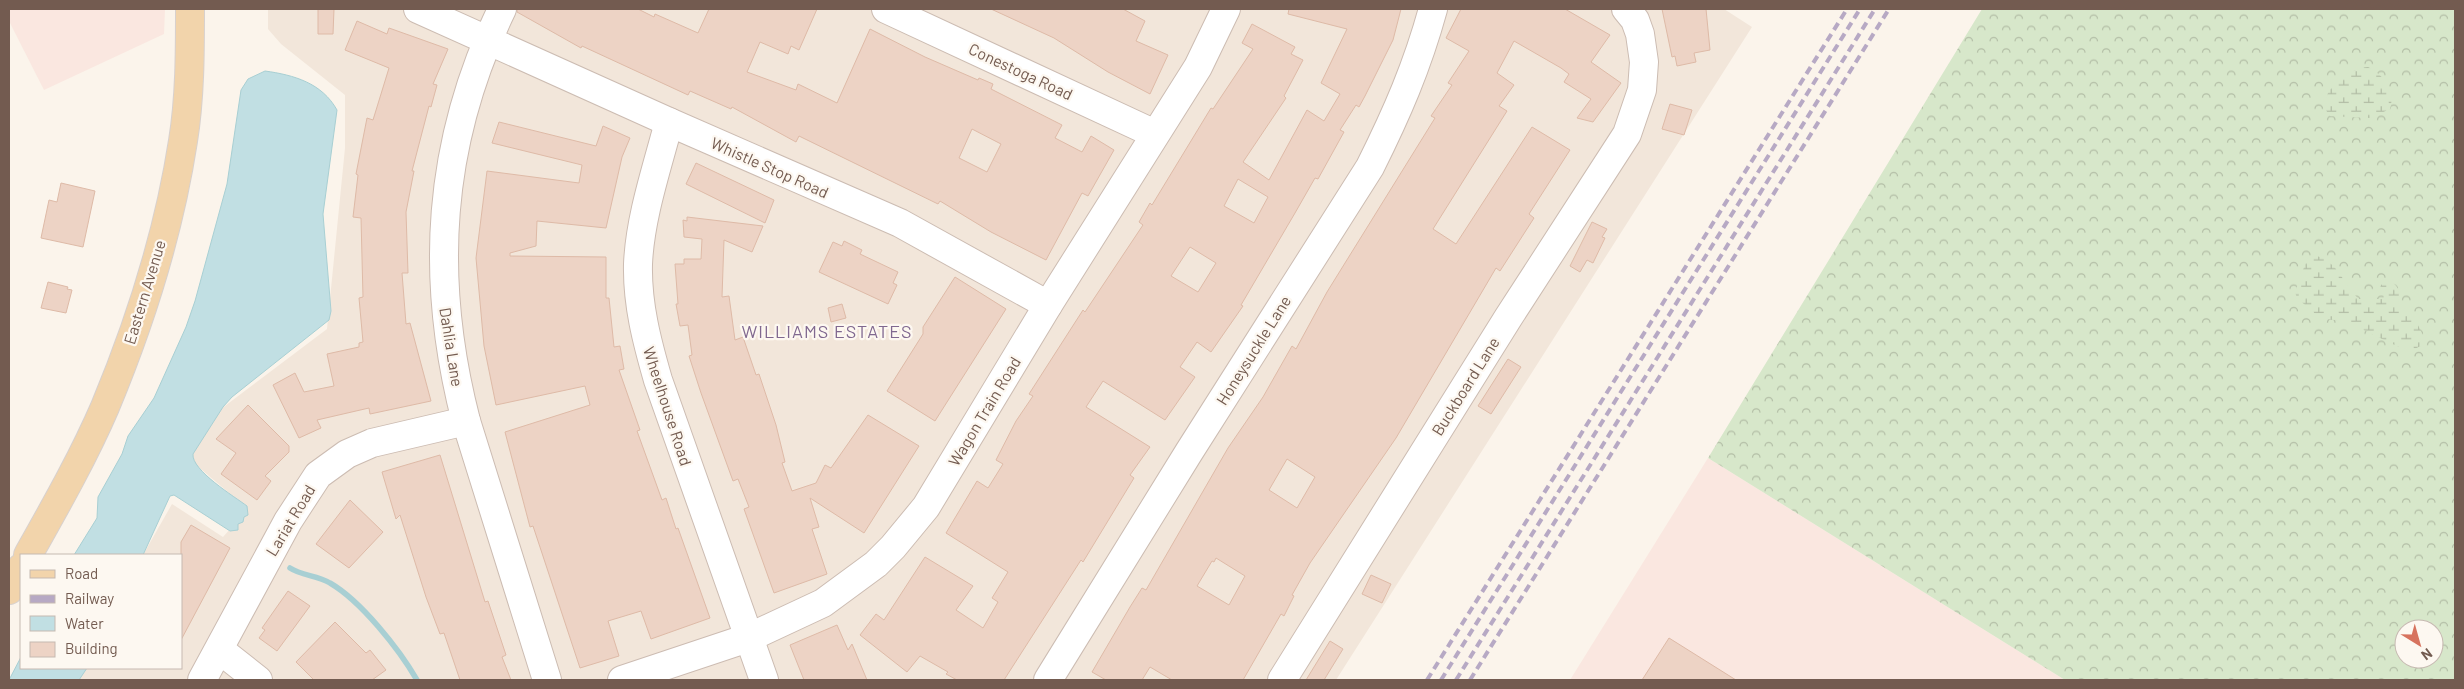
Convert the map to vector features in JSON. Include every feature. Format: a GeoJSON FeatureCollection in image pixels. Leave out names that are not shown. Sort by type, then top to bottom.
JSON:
{"type":"FeatureCollection","features":[{"type":"Feature","properties":{"kind":"main road","name":"Eastern Avenue"},"geometry":{"type":"LineString","coordinates":[[29,554],[60,498],[104,408],[139,318],[155,264],[184,140],[188,97],[190,9]]}},
{"type":"Feature","properties":{"kind":"main road"},"geometry":{"type":"LineString","coordinates":[[9,590],[20,570]]}},
{"type":"Feature","properties":{"kind":"street","name":"Whistle Stop Road"},"geometry":{"type":"LineString","coordinates":[[418,9],[900,223],[1048,306]]}},
{"type":"Feature","properties":{"kind":"street","name":"Dahlia Lane"},"geometry":{"type":"LineString","coordinates":[[502,9],[487,39],[453,152],[445,199],[443,260],[447,326],[455,380],[466,421],[547,680]]}},
{"type":"Feature","properties":{"kind":"street","name":"Conestoga Road"},"geometry":{"type":"LineString","coordinates":[[886,9],[1155,134]]}},
{"type":"Feature","properties":{"kind":"street","name":"Wagon Train Road"},"geometry":{"type":"LineString","coordinates":[[622,680],[748,638],[823,603],[876,564],[893,547],[926,506],[1048,306],[1198,67],[1226,9]]}},
{"type":"Feature","properties":{"kind":"street","name":"Honeysuckle Lane"},"geometry":{"type":"LineString","coordinates":[[1048,680],[1188,452],[1370,167],[1394,120],[1411,80],[1421,53],[1433,9]]}},
{"type":"Feature","properties":{"kind":"street","name":"Buckboard Lane"},"geometry":{"type":"LineString","coordinates":[[1282,680],[1508,318],[1627,134],[1642,90],[1644,62],[1640,34],[1635,20],[1626,9]]}},
{"type":"Feature","properties":{"kind":"street","name":"Wheelhouse Road"},"geometry":{"type":"LineString","coordinates":[[669,122],[644,221],[638,264],[644,331],[658,380],[764,680]]}},
{"type":"Feature","properties":{"kind":"street","name":"Lariat Road"},"geometry":{"type":"LineString","coordinates":[[202,680],[220,650],[288,521],[308,488],[322,472],[347,454],[372,443],[466,421]]}},
{"type":"Feature","properties":{"kind":"street"},"geometry":{"type":"LineString","coordinates":[[220,650],[258,680]]}},
{"type":"Feature","properties":{"kind":"shaded area"},"geometry":{"type":"Polygon","coordinates":[[[9,9],[165,9],[164,34],[44,90],[9,21],[9,9]]]}},
{"type":"Feature","properties":{"kind":"shaded area","name":"WILLIAMS ESTATES"},"geometry":{"type":"Polygon","coordinates":[[[268,9],[1724,9],[1752,27],[1336,680],[75,680],[80,669],[182,669],[182,554],[144,554],[172,504],[223,537],[248,509],[189,459],[217,412],[327,329],[345,148],[345,95],[281,44],[268,29],[268,9]]]}},
{"type":"Feature","properties":{"kind":"shaded area"},"geometry":{"type":"Polygon","coordinates":[[[1708,458],[2065,680],[1570,680],[1708,458]]]}},
{"type":"Feature","properties":{"kind":"green space"},"geometry":{"type":"Polygon","coordinates":[[[1982,9],[2455,9],[2455,680],[2065,680],[1708,458],[1982,9]]]}},
{"type":"Feature","properties":{"kind":"green space"},"geometry":{"type":"Polygon","coordinates":[[[2368,67],[2379,74],[2387,84],[2391,96],[2390,109],[2370,118],[2330,116],[2325,109],[2327,95],[2331,88],[2351,72],[2368,67]]]}},
{"type":"Feature","properties":{"kind":"green space"},"geometry":{"type":"Polygon","coordinates":[[[2312,256],[2327,260],[2359,299],[2383,299],[2384,295],[2380,289],[2381,285],[2391,283],[2395,285],[2401,297],[2401,307],[2410,310],[2421,331],[2425,344],[2412,350],[2401,348],[2347,322],[2320,318],[2297,298],[2295,292],[2307,259],[2312,256]]]}},
{"type":"Feature","properties":{"kind":"water"},"geometry":{"type":"Polygon","coordinates":[[[265,71],[297,78],[324,93],[337,110],[323,214],[331,311],[329,320],[232,397],[223,407],[193,454],[194,460],[206,475],[247,506],[248,515],[244,517],[243,522],[238,524],[238,530],[230,531],[174,495],[170,496],[143,554],[75,554],[97,518],[98,497],[122,454],[128,436],[154,398],[186,327],[227,184],[241,90],[248,79],[265,71]]]}},
{"type":"Feature","properties":{"kind":"water"},"geometry":{"type":"Polygon","coordinates":[[[20,659],[20,669],[86,669],[79,680],[9,680],[20,659]]]}},
{"type":"Feature","properties":{"kind":"building"},"geometry":{"type":"Polygon","coordinates":[[[318,9],[334,9],[333,34],[318,34],[318,9]]]}},
{"type":"Feature","properties":{"kind":"building"},"geometry":{"type":"Polygon","coordinates":[[[517,9],[638,9],[654,17],[655,14],[698,33],[709,9],[817,9],[799,50],[791,46],[788,54],[760,42],[747,72],[796,90],[798,84],[837,103],[870,29],[925,57],[978,80],[979,78],[993,84],[991,89],[1062,125],[1055,138],[1082,152],[1091,136],[1114,150],[1088,196],[1082,193],[1046,260],[991,232],[940,201],[938,204],[799,136],[796,142],[732,107],[731,109],[690,91],[688,95],[582,46],[581,48],[517,12],[517,9]],[[972,129],[959,158],[987,172],[1001,144],[972,129]]]}},
{"type":"Feature","properties":{"kind":"building"},"geometry":{"type":"Polygon","coordinates":[[[991,9],[1123,9],[1145,21],[1136,41],[1168,55],[1150,94],[1108,72],[1054,38],[991,9]]]}},
{"type":"Feature","properties":{"kind":"building"},"geometry":{"type":"Polygon","coordinates":[[[1289,9],[1401,9],[1393,40],[1365,96],[1359,107],[1356,105],[1340,130],[1344,132],[1318,179],[1315,178],[1241,305],[1243,306],[1211,352],[1197,342],[1180,367],[1195,377],[1165,420],[1103,381],[1086,407],[1150,447],[1130,475],[1134,478],[1083,562],[1081,560],[1004,680],[957,680],[946,674],[948,672],[920,656],[907,672],[860,635],[876,614],[884,620],[925,557],[973,586],[956,610],[983,628],[998,602],[992,598],[1008,572],[946,533],[977,481],[988,488],[1003,464],[996,460],[1016,421],[1033,396],[1029,394],[1083,310],[1085,312],[1143,225],[1139,222],[1150,203],[1152,205],[1211,108],[1213,109],[1253,49],[1242,43],[1252,24],[1295,47],[1291,54],[1303,60],[1284,96],[1286,98],[1243,162],[1269,180],[1307,110],[1324,121],[1340,94],[1321,83],[1347,29],[1288,14],[1289,9]],[[1238,179],[1224,206],[1254,223],[1268,197],[1238,179]],[[1190,247],[1171,276],[1198,292],[1216,263],[1190,247]]]}},
{"type":"Feature","properties":{"kind":"building"},"geometry":{"type":"Polygon","coordinates":[[[1461,9],[1565,9],[1610,35],[1591,62],[1621,83],[1593,122],[1577,118],[1591,99],[1564,82],[1569,74],[1514,41],[1497,73],[1514,85],[1499,106],[1507,111],[1433,229],[1456,244],[1532,127],[1570,150],[1529,214],[1534,218],[1500,271],[1496,268],[1396,438],[1310,563],[1292,595],[1294,596],[1284,616],[1281,614],[1243,680],[1172,680],[1150,667],[1142,680],[1106,680],[1092,672],[1130,607],[1142,588],[1146,590],[1228,448],[1263,397],[1292,346],[1296,349],[1327,292],[1435,118],[1431,116],[1452,85],[1448,83],[1469,51],[1446,38],[1461,9]],[[1287,459],[1269,490],[1297,508],[1315,477],[1287,459]],[[1216,558],[1214,562],[1212,561],[1197,586],[1229,605],[1245,576],[1216,558]]]}},
{"type":"Feature","properties":{"kind":"building"},"geometry":{"type":"Polygon","coordinates":[[[1662,9],[1706,9],[1710,50],[1694,53],[1696,62],[1677,66],[1675,56],[1672,57],[1662,9]]]}},
{"type":"Feature","properties":{"kind":"building"},"geometry":{"type":"Polygon","coordinates":[[[357,21],[387,34],[389,28],[448,49],[433,84],[437,85],[431,107],[429,106],[412,171],[414,171],[406,212],[408,273],[402,273],[406,324],[410,323],[431,401],[370,414],[369,408],[317,420],[321,428],[299,438],[273,385],[295,373],[304,392],[334,386],[327,354],[359,347],[359,343],[363,342],[359,298],[363,297],[361,218],[353,217],[358,175],[356,174],[367,118],[373,120],[389,68],[345,50],[357,21]]]}},
{"type":"Feature","properties":{"kind":"building"},"geometry":{"type":"Polygon","coordinates":[[[1670,104],[1692,110],[1684,135],[1662,129],[1670,104]]]}},
{"type":"Feature","properties":{"kind":"building"},"geometry":{"type":"Polygon","coordinates":[[[499,122],[596,146],[603,126],[630,138],[622,157],[606,228],[537,221],[536,246],[510,253],[510,256],[606,257],[606,298],[609,298],[614,347],[620,346],[624,369],[619,370],[640,430],[637,431],[662,500],[666,498],[710,618],[651,639],[641,611],[608,621],[619,656],[580,668],[533,526],[530,527],[505,432],[590,405],[585,386],[496,405],[484,346],[476,258],[487,171],[579,183],[582,165],[492,143],[499,122]]]}},
{"type":"Feature","properties":{"kind":"building"},"geometry":{"type":"Polygon","coordinates":[[[696,163],[774,200],[765,223],[686,184],[696,163]]]}},
{"type":"Feature","properties":{"kind":"building"},"geometry":{"type":"Polygon","coordinates":[[[61,183],[95,191],[83,247],[41,238],[49,200],[57,202],[61,183]]]}},
{"type":"Feature","properties":{"kind":"building"},"geometry":{"type":"Polygon","coordinates":[[[687,217],[763,226],[752,252],[724,240],[722,297],[729,296],[735,340],[743,337],[756,375],[759,374],[776,425],[785,462],[782,463],[792,491],[816,483],[825,465],[831,468],[868,415],[919,446],[864,533],[810,498],[819,527],[812,529],[827,574],[774,593],[744,509],[749,507],[738,479],[733,481],[689,356],[692,355],[688,325],[680,326],[676,304],[678,304],[675,264],[684,264],[684,259],[701,259],[702,239],[684,237],[683,220],[687,221],[687,217]]]}},
{"type":"Feature","properties":{"kind":"building"},"geometry":{"type":"Polygon","coordinates":[[[1592,222],[1607,229],[1602,237],[1605,238],[1593,263],[1587,260],[1580,272],[1570,266],[1592,222]]]}},
{"type":"Feature","properties":{"kind":"building"},"geometry":{"type":"Polygon","coordinates":[[[844,241],[862,250],[860,254],[898,272],[893,283],[897,285],[888,304],[819,272],[833,242],[842,246],[844,241]]]}},
{"type":"Feature","properties":{"kind":"building"},"geometry":{"type":"Polygon","coordinates":[[[955,277],[1006,309],[935,421],[887,391],[923,334],[923,327],[955,277]]]}},
{"type":"Feature","properties":{"kind":"building"},"geometry":{"type":"Polygon","coordinates":[[[48,282],[68,287],[67,289],[72,290],[66,313],[41,308],[48,282]]]}},
{"type":"Feature","properties":{"kind":"building"},"geometry":{"type":"Polygon","coordinates":[[[842,304],[846,318],[831,322],[828,308],[842,304]]]}},
{"type":"Feature","properties":{"kind":"building"},"geometry":{"type":"Polygon","coordinates":[[[1508,359],[1521,367],[1491,414],[1478,406],[1508,359]]]}},
{"type":"Feature","properties":{"kind":"building"},"geometry":{"type":"Polygon","coordinates":[[[248,405],[289,446],[289,452],[265,476],[271,481],[257,500],[221,474],[236,453],[216,439],[248,405]]]}},
{"type":"Feature","properties":{"kind":"building"},"geometry":{"type":"Polygon","coordinates":[[[440,455],[485,602],[488,601],[506,655],[502,657],[511,680],[460,680],[444,633],[440,634],[426,597],[400,515],[396,519],[382,472],[440,455]]]}},
{"type":"Feature","properties":{"kind":"building"},"geometry":{"type":"Polygon","coordinates":[[[350,500],[383,532],[349,568],[316,544],[350,500]]]}},
{"type":"Feature","properties":{"kind":"building"},"geometry":{"type":"Polygon","coordinates":[[[191,525],[230,548],[182,638],[182,554],[181,542],[191,525]]]}},
{"type":"Feature","properties":{"kind":"building"},"geometry":{"type":"Polygon","coordinates":[[[1371,575],[1391,584],[1382,603],[1362,594],[1371,575]]]}},
{"type":"Feature","properties":{"kind":"building"},"geometry":{"type":"Polygon","coordinates":[[[288,591],[310,606],[277,651],[259,638],[265,630],[262,628],[288,591]]]}},
{"type":"Feature","properties":{"kind":"building"},"geometry":{"type":"Polygon","coordinates":[[[335,622],[366,653],[370,650],[386,670],[372,680],[314,680],[296,662],[335,622]]]}},
{"type":"Feature","properties":{"kind":"building"},"geometry":{"type":"Polygon","coordinates":[[[837,625],[848,650],[852,644],[867,680],[804,680],[790,645],[837,625]]]}},
{"type":"Feature","properties":{"kind":"building"},"geometry":{"type":"Polygon","coordinates":[[[1669,638],[1736,680],[1642,680],[1669,638]]]}},
{"type":"Feature","properties":{"kind":"building"},"geometry":{"type":"Polygon","coordinates":[[[1330,641],[1343,649],[1324,680],[1306,680],[1330,641]]]}},
{"type":"Feature","properties":{"kind":"waterway"},"geometry":{"type":"LineString","coordinates":[[290,568],[299,573],[325,580],[354,601],[390,640],[417,680]]}},
{"type":"Feature","properties":{"kind":"railway"},"geometry":{"type":"LineString","coordinates":[[1427,680],[1847,9]]}},
{"type":"Feature","properties":{"kind":"railway"},"geometry":{"type":"LineString","coordinates":[[1441,680],[1860,9]]}},
{"type":"Feature","properties":{"kind":"railway"},"geometry":{"type":"LineString","coordinates":[[1456,680],[1875,9]]}},
{"type":"Feature","properties":{"kind":"railway"},"geometry":{"type":"LineString","coordinates":[[1470,680],[1889,9]]}},
{"type":"Feature","properties":{"kind":"district","name":"WILLIAMS ESTATES"},"geometry":{"type":"Point","coordinates":[827,331]}}]}
